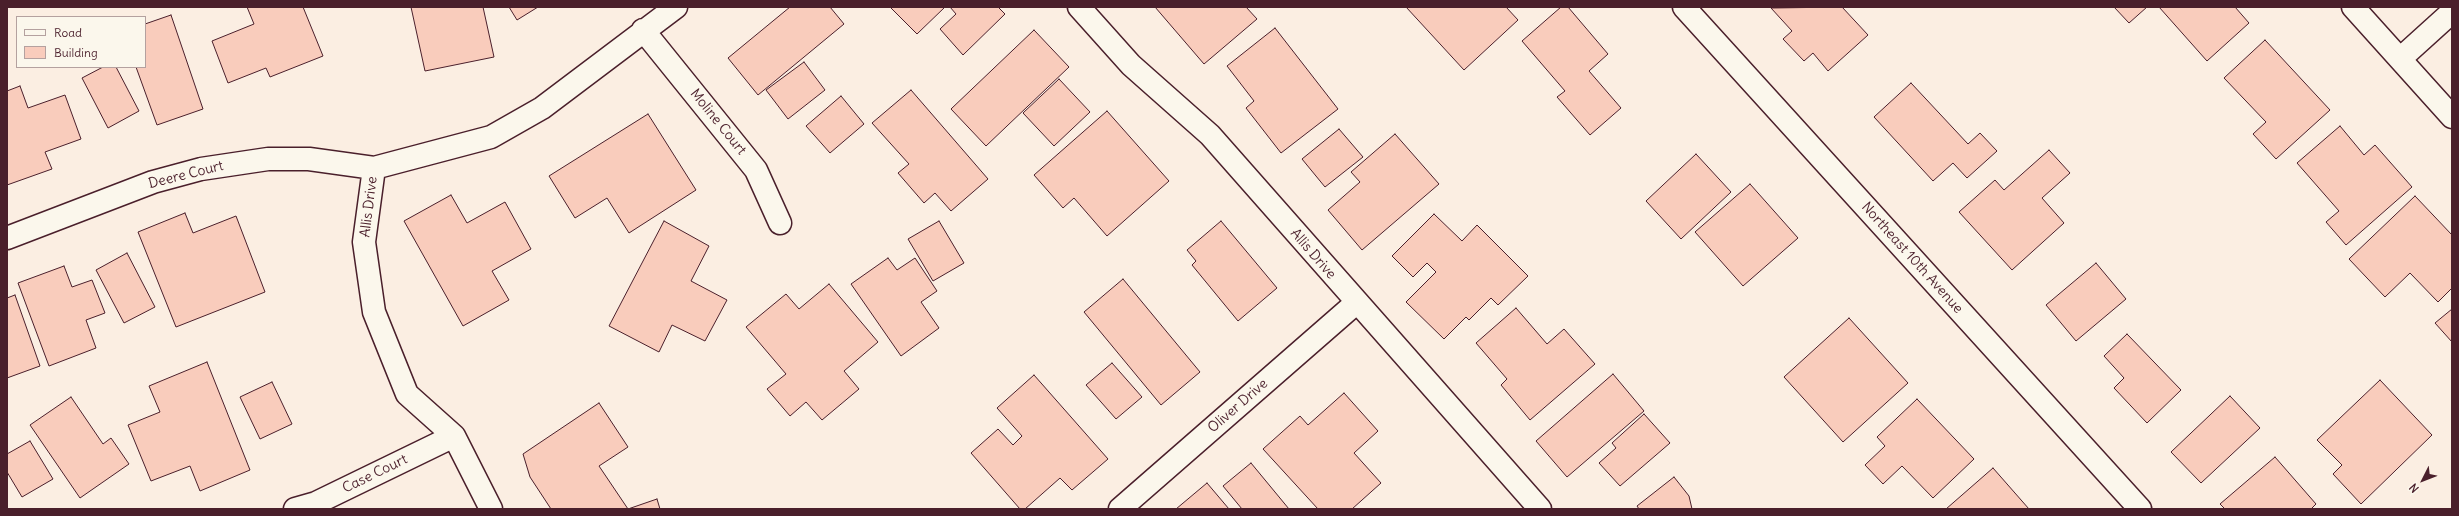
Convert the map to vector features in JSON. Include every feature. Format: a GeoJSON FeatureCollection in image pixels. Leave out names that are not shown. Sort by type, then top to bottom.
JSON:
{"type":"FeatureCollection","features":[{"type":"Feature","properties":{"kind":"street","name":"Allis Drive"},"geometry":{"type":"LineString","coordinates":[[491,509],[454,436],[407,394],[374,312],[364,242],[374,168],[491,138],[542,108],[676,7]]}},
{"type":"Feature","properties":{"kind":"street","name":"Allis Drive"},"geometry":{"type":"LineString","coordinates":[[1079,7],[1131,65],[1210,136],[1356,303],[1540,509]]}},
{"type":"Feature","properties":{"kind":"street","name":"Northeast 10th Avenue"},"geometry":{"type":"LineString","coordinates":[[1684,7],[2140,509]]}},
{"type":"Feature","properties":{"kind":"street"},"geometry":{"type":"LineString","coordinates":[[2353,7],[2452,117]]}},
{"type":"Feature","properties":{"kind":"street"},"geometry":{"type":"LineString","coordinates":[[2400,59],[2452,12]]}},
{"type":"Feature","properties":{"kind":"street","name":"Moline Court"},"geometry":{"type":"LineString","coordinates":[[644,30],[756,170],[780,223]]}},
{"type":"Feature","properties":{"kind":"street","name":"Deere Court"},"geometry":{"type":"LineString","coordinates":[[7,238],[153,182],[201,169],[268,159],[309,159],[374,168]]}},
{"type":"Feature","properties":{"kind":"street","name":"Oliver Drive"},"geometry":{"type":"LineString","coordinates":[[1120,509],[1356,303]]}},
{"type":"Feature","properties":{"kind":"street","name":"Case Court"},"geometry":{"type":"LineString","coordinates":[[296,509],[316,503],[454,436]]}},
{"type":"Feature","properties":{"kind":"building"},"geometry":{"type":"Polygon","coordinates":[[[247,7],[303,7],[323,56],[270,77],[266,68],[228,83],[212,41],[254,24],[247,7]]]}},
{"type":"Feature","properties":{"kind":"building"},"geometry":{"type":"Polygon","coordinates":[[[411,7],[483,7],[494,57],[425,71],[411,7]]]}},
{"type":"Feature","properties":{"kind":"building"},"geometry":{"type":"Polygon","coordinates":[[[509,7],[538,7],[517,20],[509,7]]]}},
{"type":"Feature","properties":{"kind":"building"},"geometry":{"type":"Polygon","coordinates":[[[790,7],[830,7],[844,24],[758,95],[728,58],[790,7]]]}},
{"type":"Feature","properties":{"kind":"building"},"geometry":{"type":"Polygon","coordinates":[[[890,7],[945,7],[917,34],[890,7]]]}},
{"type":"Feature","properties":{"kind":"building"},"geometry":{"type":"Polygon","coordinates":[[[950,7],[998,7],[1005,14],[963,55],[940,29],[956,14],[950,7]]]}},
{"type":"Feature","properties":{"kind":"building"},"geometry":{"type":"Polygon","coordinates":[[[1155,7],[1246,7],[1257,19],[1204,64],[1155,7]]]}},
{"type":"Feature","properties":{"kind":"building"},"geometry":{"type":"Polygon","coordinates":[[[1406,7],[1506,7],[1518,20],[1464,70],[1406,7]]]}},
{"type":"Feature","properties":{"kind":"building"},"geometry":{"type":"Polygon","coordinates":[[[1561,7],[1568,7],[1608,54],[1589,71],[1621,108],[1590,135],[1557,97],[1565,91],[1522,41],[1561,7]]]}},
{"type":"Feature","properties":{"kind":"building"},"geometry":{"type":"Polygon","coordinates":[[[1842,7],[1868,35],[1828,71],[1813,53],[1804,61],[1783,39],[1792,31],[1771,8],[1842,7]]]}},
{"type":"Feature","properties":{"kind":"building"},"geometry":{"type":"Polygon","coordinates":[[[2114,7],[2147,7],[2129,23],[2114,7]]]}},
{"type":"Feature","properties":{"kind":"building"},"geometry":{"type":"Polygon","coordinates":[[[2159,7],[2235,7],[2249,23],[2207,61],[2159,7]]]}},
{"type":"Feature","properties":{"kind":"building"},"geometry":{"type":"Polygon","coordinates":[[[171,15],[203,109],[157,125],[136,68],[146,68],[146,24],[171,15]]]}},
{"type":"Feature","properties":{"kind":"building"},"geometry":{"type":"Polygon","coordinates":[[[1275,28],[1338,109],[1281,153],[1246,108],[1254,101],[1227,66],[1275,28]]]}},
{"type":"Feature","properties":{"kind":"building"},"geometry":{"type":"Polygon","coordinates":[[[1034,30],[1069,67],[986,146],[951,109],[1034,30]]]}},
{"type":"Feature","properties":{"kind":"building"},"geometry":{"type":"Polygon","coordinates":[[[2265,40],[2330,110],[2276,159],[2253,134],[2266,122],[2224,78],[2265,40]]]}},
{"type":"Feature","properties":{"kind":"building"},"geometry":{"type":"Polygon","coordinates":[[[804,62],[825,90],[788,119],[766,90],[804,62]]]}},
{"type":"Feature","properties":{"kind":"building"},"geometry":{"type":"Polygon","coordinates":[[[101,68],[117,68],[139,111],[108,128],[82,78],[101,68]]]}},
{"type":"Feature","properties":{"kind":"building"},"geometry":{"type":"Polygon","coordinates":[[[1059,79],[1090,112],[1054,146],[1023,113],[1059,79]]]}},
{"type":"Feature","properties":{"kind":"building"},"geometry":{"type":"Polygon","coordinates":[[[1911,83],[1968,144],[1980,133],[1997,151],[1967,178],[1953,163],[1933,181],[1874,117],[1911,83]]]}},
{"type":"Feature","properties":{"kind":"building"},"geometry":{"type":"Polygon","coordinates":[[[20,86],[28,108],[65,95],[81,139],[45,152],[52,169],[7,185],[7,91],[20,86]]]}},
{"type":"Feature","properties":{"kind":"building"},"geometry":{"type":"Polygon","coordinates":[[[911,90],[988,179],[951,211],[935,193],[924,203],[898,173],[909,164],[872,123],[911,90]]]}},
{"type":"Feature","properties":{"kind":"building"},"geometry":{"type":"Polygon","coordinates":[[[841,96],[864,124],[830,153],[806,126],[841,96]]]}},
{"type":"Feature","properties":{"kind":"building"},"geometry":{"type":"Polygon","coordinates":[[[1107,111],[1169,181],[1107,236],[1074,198],[1063,208],[1034,175],[1107,111]]]}},
{"type":"Feature","properties":{"kind":"building"},"geometry":{"type":"Polygon","coordinates":[[[648,114],[696,190],[629,233],[607,198],[575,218],[549,176],[648,114]]]}},
{"type":"Feature","properties":{"kind":"building"},"geometry":{"type":"Polygon","coordinates":[[[2340,126],[2364,155],[2375,145],[2412,187],[2346,245],[2326,222],[2339,211],[2297,163],[2340,126]]]}},
{"type":"Feature","properties":{"kind":"building"},"geometry":{"type":"Polygon","coordinates":[[[1339,129],[1363,157],[1325,187],[1302,159],[1339,129]]]}},
{"type":"Feature","properties":{"kind":"building"},"geometry":{"type":"Polygon","coordinates":[[[1395,134],[1439,184],[1362,250],[1328,210],[1360,182],[1351,172],[1395,134]]]}},
{"type":"Feature","properties":{"kind":"building"},"geometry":{"type":"Polygon","coordinates":[[[2049,150],[2070,173],[2042,198],[2064,223],[2012,270],[1959,212],[1995,180],[2004,190],[2049,150]]]}},
{"type":"Feature","properties":{"kind":"building"},"geometry":{"type":"Polygon","coordinates":[[[1696,154],[1731,192],[1681,239],[1646,201],[1696,154]]]}},
{"type":"Feature","properties":{"kind":"building"},"geometry":{"type":"Polygon","coordinates":[[[1750,184],[1798,238],[1743,286],[1695,232],[1750,184]]]}},
{"type":"Feature","properties":{"kind":"building"},"geometry":{"type":"Polygon","coordinates":[[[451,195],[467,223],[505,202],[531,249],[492,271],[509,300],[463,326],[404,221],[451,195]]]}},
{"type":"Feature","properties":{"kind":"building"},"geometry":{"type":"Polygon","coordinates":[[[2415,196],[2452,235],[2452,288],[2438,302],[2410,273],[2385,297],[2349,259],[2415,196]]]}},
{"type":"Feature","properties":{"kind":"building"},"geometry":{"type":"Polygon","coordinates":[[[185,213],[193,233],[236,216],[265,292],[176,327],[138,232],[185,213]]]}},
{"type":"Feature","properties":{"kind":"building"},"geometry":{"type":"Polygon","coordinates":[[[1434,214],[1462,241],[1477,225],[1528,276],[1498,305],[1491,298],[1469,320],[1466,317],[1444,339],[1406,302],[1436,272],[1427,263],[1413,277],[1392,256],[1434,214]]]}},
{"type":"Feature","properties":{"kind":"building"},"geometry":{"type":"Polygon","coordinates":[[[664,221],[709,246],[691,281],[727,300],[705,341],[672,325],[659,352],[609,326],[664,221]]]}},
{"type":"Feature","properties":{"kind":"building"},"geometry":{"type":"Polygon","coordinates":[[[939,221],[964,263],[933,281],[908,239],[939,221]]]}},
{"type":"Feature","properties":{"kind":"building"},"geometry":{"type":"Polygon","coordinates":[[[1221,221],[1277,288],[1238,321],[1192,265],[1196,261],[1187,250],[1221,221]]]}},
{"type":"Feature","properties":{"kind":"building"},"geometry":{"type":"Polygon","coordinates":[[[127,253],[155,307],[124,323],[96,270],[127,253]]]}},
{"type":"Feature","properties":{"kind":"building"},"geometry":{"type":"Polygon","coordinates":[[[888,258],[897,270],[915,258],[937,291],[921,302],[939,328],[901,356],[851,284],[888,258]]]}},
{"type":"Feature","properties":{"kind":"building"},"geometry":{"type":"Polygon","coordinates":[[[2096,263],[2126,299],[2076,341],[2046,305],[2096,263]]]}},
{"type":"Feature","properties":{"kind":"building"},"geometry":{"type":"Polygon","coordinates":[[[64,266],[72,287],[92,280],[105,313],[86,320],[96,348],[49,366],[18,283],[64,266]]]}},
{"type":"Feature","properties":{"kind":"building"},"geometry":{"type":"Polygon","coordinates":[[[1123,279],[1200,372],[1161,405],[1084,312],[1123,279]]]}},
{"type":"Feature","properties":{"kind":"building"},"geometry":{"type":"Polygon","coordinates":[[[829,284],[878,342],[844,371],[859,389],[822,420],[806,402],[790,416],[767,389],[786,374],[746,327],[786,294],[799,309],[829,284]]]}},
{"type":"Feature","properties":{"kind":"building"},"geometry":{"type":"Polygon","coordinates":[[[15,295],[40,366],[7,378],[7,298],[15,295]]]}},
{"type":"Feature","properties":{"kind":"building"},"geometry":{"type":"Polygon","coordinates":[[[1516,308],[1547,344],[1564,329],[1595,364],[1530,420],[1501,385],[1507,379],[1476,343],[1516,308]]]}},
{"type":"Feature","properties":{"kind":"building"},"geometry":{"type":"Polygon","coordinates":[[[2452,309],[2452,342],[2435,323],[2452,309]]]}},
{"type":"Feature","properties":{"kind":"building"},"geometry":{"type":"Polygon","coordinates":[[[1849,318],[1908,383],[1843,442],[1784,377],[1849,318]]]}},
{"type":"Feature","properties":{"kind":"building"},"geometry":{"type":"Polygon","coordinates":[[[2127,334],[2181,390],[2147,423],[2114,388],[2124,378],[2104,356],[2127,334]]]}},
{"type":"Feature","properties":{"kind":"building"},"geometry":{"type":"Polygon","coordinates":[[[207,362],[250,470],[200,491],[190,466],[151,481],[128,425],[160,412],[149,386],[207,362]]]}},
{"type":"Feature","properties":{"kind":"building"},"geometry":{"type":"Polygon","coordinates":[[[1112,363],[1142,397],[1116,419],[1086,385],[1112,363]]]}},
{"type":"Feature","properties":{"kind":"building"},"geometry":{"type":"Polygon","coordinates":[[[1613,374],[1644,411],[1567,477],[1536,441],[1613,374]]]}},
{"type":"Feature","properties":{"kind":"building"},"geometry":{"type":"Polygon","coordinates":[[[1034,375],[1108,459],[1072,490],[1060,478],[1025,509],[1020,509],[971,453],[998,429],[1013,445],[1022,436],[997,408],[1034,375]]]}},
{"type":"Feature","properties":{"kind":"building"},"geometry":{"type":"Polygon","coordinates":[[[2380,380],[2432,435],[2361,504],[2333,474],[2342,465],[2317,440],[2380,380]]]}},
{"type":"Feature","properties":{"kind":"building"},"geometry":{"type":"Polygon","coordinates":[[[272,382],[292,424],[260,439],[240,397],[272,382]]]}},
{"type":"Feature","properties":{"kind":"building"},"geometry":{"type":"Polygon","coordinates":[[[1344,393],[1378,431],[1354,453],[1381,483],[1352,509],[1318,509],[1263,449],[1300,416],[1308,425],[1344,393]]]}},
{"type":"Feature","properties":{"kind":"building"},"geometry":{"type":"Polygon","coordinates":[[[2230,396],[2260,428],[2201,483],[2171,452],[2230,396]]]}},
{"type":"Feature","properties":{"kind":"building"},"geometry":{"type":"Polygon","coordinates":[[[71,397],[103,444],[111,438],[129,464],[80,498],[30,425],[71,397]]]}},
{"type":"Feature","properties":{"kind":"building"},"geometry":{"type":"Polygon","coordinates":[[[1917,399],[1974,459],[1933,498],[1902,466],[1883,484],[1865,465],[1885,446],[1877,437],[1917,399]]]}},
{"type":"Feature","properties":{"kind":"building"},"geometry":{"type":"Polygon","coordinates":[[[599,403],[628,447],[599,466],[628,509],[551,509],[530,477],[523,454],[599,403]]]}},
{"type":"Feature","properties":{"kind":"building"},"geometry":{"type":"Polygon","coordinates":[[[1644,414],[1670,443],[1620,486],[1599,463],[1616,448],[1612,443],[1644,414]]]}},
{"type":"Feature","properties":{"kind":"building"},"geometry":{"type":"Polygon","coordinates":[[[30,441],[53,479],[22,497],[7,472],[7,454],[30,441]]]}},
{"type":"Feature","properties":{"kind":"building"},"geometry":{"type":"Polygon","coordinates":[[[2275,457],[2316,504],[2311,509],[2225,509],[2220,504],[2275,457]]]}},
{"type":"Feature","properties":{"kind":"building"},"geometry":{"type":"Polygon","coordinates":[[[1251,463],[1289,509],[1242,509],[1223,486],[1251,463]]]}},
{"type":"Feature","properties":{"kind":"building"},"geometry":{"type":"Polygon","coordinates":[[[1993,468],[2029,509],[1946,509],[1993,468]]]}},
{"type":"Feature","properties":{"kind":"building"},"geometry":{"type":"Polygon","coordinates":[[[1674,477],[1689,496],[1692,509],[1639,509],[1637,506],[1674,477]]]}},
{"type":"Feature","properties":{"kind":"building"},"geometry":{"type":"Polygon","coordinates":[[[1207,483],[1229,509],[1176,509],[1207,483]]]}},
{"type":"Feature","properties":{"kind":"building"},"geometry":{"type":"Polygon","coordinates":[[[657,499],[660,509],[628,509],[657,499]]]}}]}
